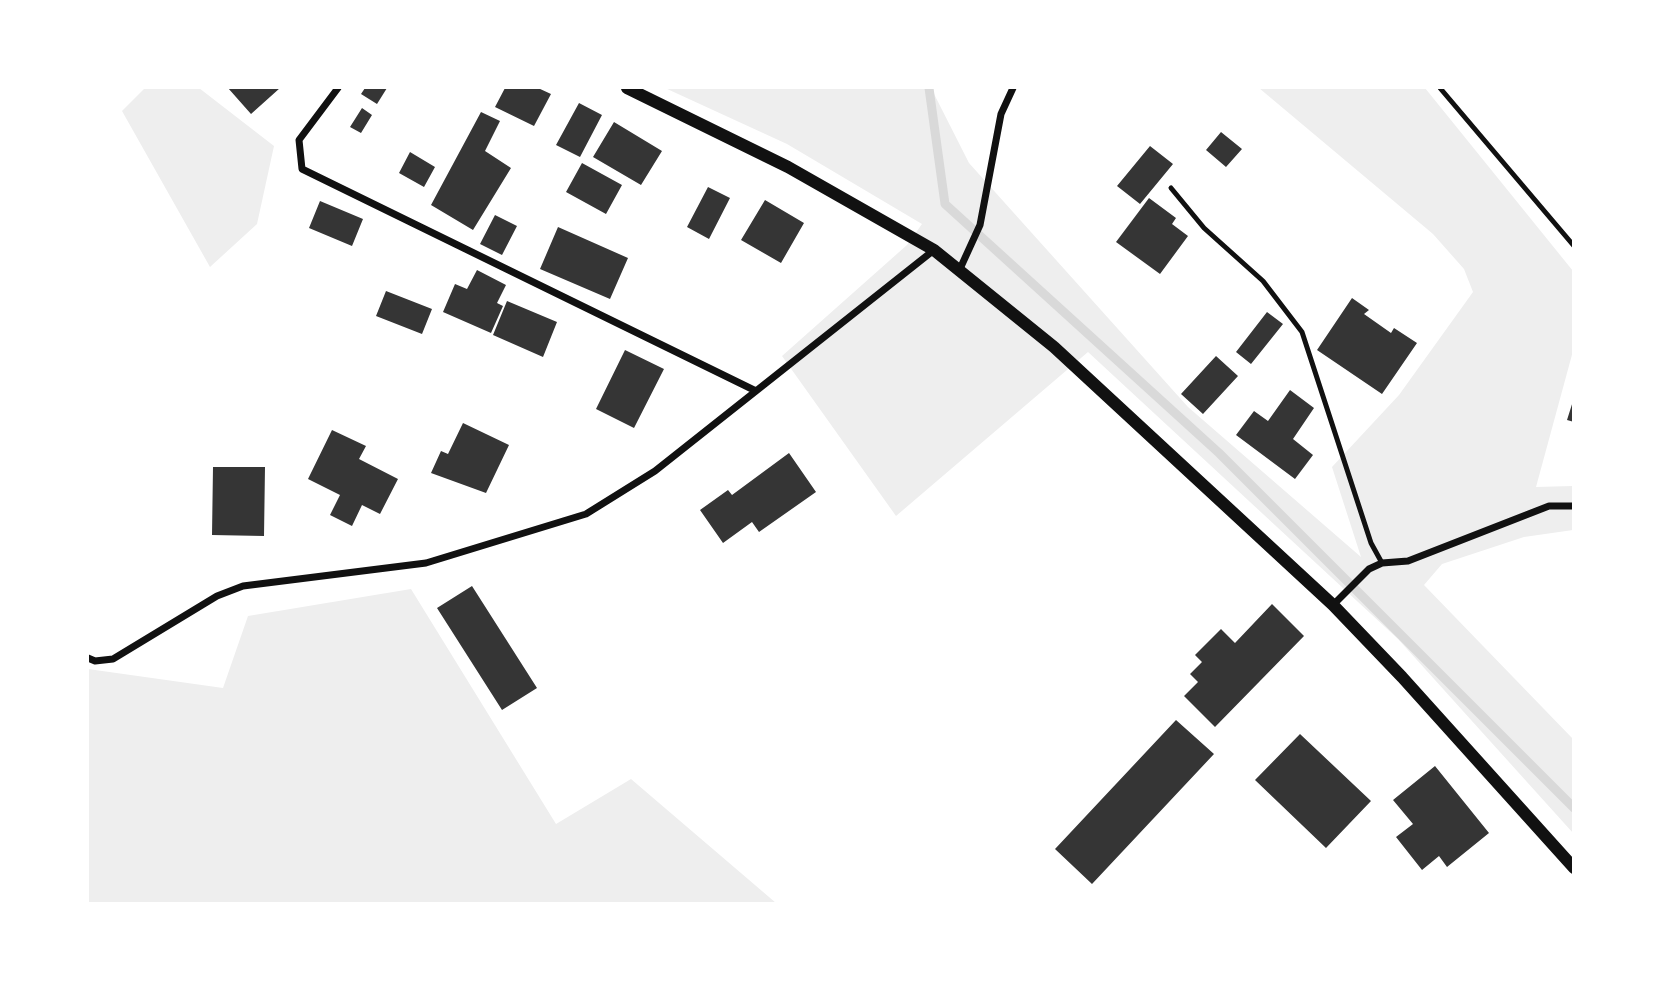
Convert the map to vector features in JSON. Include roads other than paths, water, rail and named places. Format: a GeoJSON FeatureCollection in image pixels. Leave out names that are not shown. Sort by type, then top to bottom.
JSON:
{"type":"FeatureCollection","features":[{"type":"Feature","properties":{"kind":"street"},"geometry":{"type":"LineString","coordinates":[[338,88],[299,140],[302,169],[755,391]]}},
{"type":"Feature","properties":{"kind":"street"},"geometry":{"type":"LineString","coordinates":[[626,88],[788,167],[934,250],[1054,347],[1333,605],[1411,686],[1573,867]]}},
{"type":"Feature","properties":{"kind":"street"},"geometry":{"type":"LineString","coordinates":[[959,271],[980,225],[1001,114],[1013,88]]}},
{"type":"Feature","properties":{"kind":"street"},"geometry":{"type":"LineString","coordinates":[[88,658],[95,661],[113,659],[217,596],[243,586],[426,563],[586,514],[655,471],[934,250]]}},
{"type":"Feature","properties":{"kind":"street"},"geometry":{"type":"LineString","coordinates":[[1333,605],[1368,569],[1382,563],[1408,561],[1549,506],[1573,506]]}},
{"type":"Feature","properties":{"kind":"lane"},"geometry":{"type":"LineString","coordinates":[[1440,88],[1573,246]]}},
{"type":"Feature","properties":{"kind":"lane"},"geometry":{"type":"LineString","coordinates":[[1171,188],[1204,228],[1263,281],[1302,331],[1368,533],[1382,563]]}},
{"type":"Feature","properties":{"kind":"waterway"},"geometry":{"type":"LineString","coordinates":[[929,88],[945,204],[1219,453],[1574,808]]}}]}
